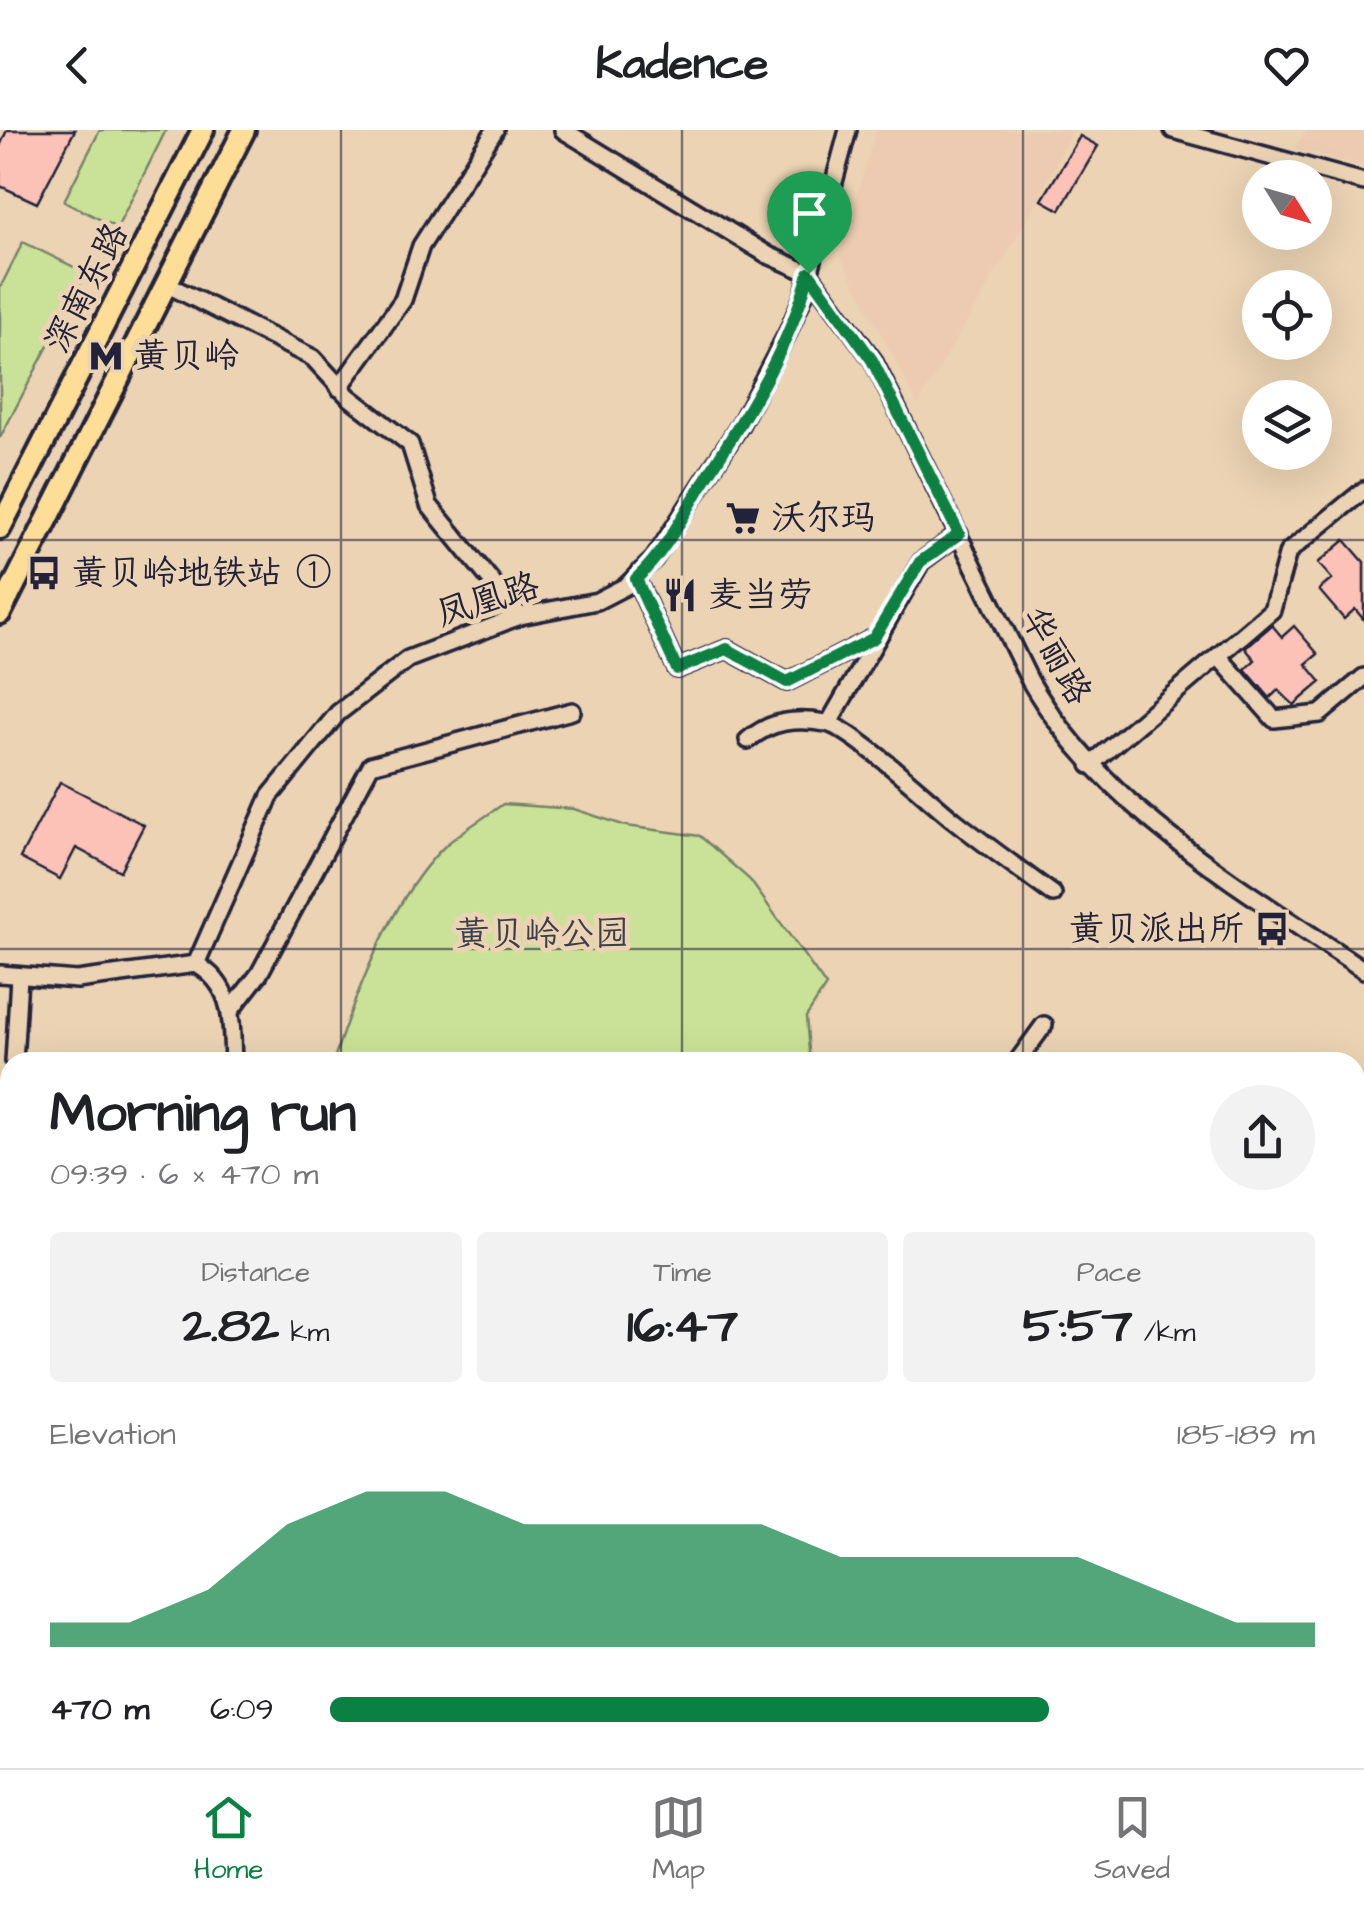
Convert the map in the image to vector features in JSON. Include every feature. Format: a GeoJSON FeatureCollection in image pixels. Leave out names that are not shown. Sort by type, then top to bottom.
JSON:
{"type":"FeatureCollection","features":[{"type":"Feature","properties":{"kind":"main road","name":"深南东路"},"geometry":{"type":"LineString","coordinates":[[0,528],[203,130]]}},
{"type":"Feature","properties":{"kind":"main road","name":"深南东路"},"geometry":{"type":"LineString","coordinates":[[0,613],[244,130]]}},
{"type":"Feature","properties":{"kind":"street"},"geometry":{"type":"LineString","coordinates":[[339,388],[403,300],[422,246],[495,130]]}},
{"type":"Feature","properties":{"kind":"street"},"geometry":{"type":"LineString","coordinates":[[563,130],[768,255],[809,273]]}},
{"type":"Feature","properties":{"kind":"street","name":"凤凰路"},"geometry":{"type":"LineString","coordinates":[[196,964],[270,796],[338,713],[408,659],[520,616],[597,602],[636,579],[664,547],[753,402],[788,332],[809,273],[848,130]]}},
{"type":"Feature","properties":{"kind":"street"},"geometry":{"type":"LineString","coordinates":[[1173,130],[1364,182]]}},
{"type":"Feature","properties":{"kind":"street","name":"华丽路"},"geometry":{"type":"LineString","coordinates":[[809,273],[872,360],[1030,681],[1090,765],[1163,831],[1362,964]]}},
{"type":"Feature","properties":{"kind":"street"},"geometry":{"type":"LineString","coordinates":[[166,284],[313,358],[339,388],[410,444],[430,505],[520,616]]}},
{"type":"Feature","properties":{"kind":"street"},"geometry":{"type":"LineString","coordinates":[[1090,765],[1272,610],[1288,552],[1364,490]]}},
{"type":"Feature","properties":{"kind":"street"},"geometry":{"type":"LineString","coordinates":[[828,723],[920,562],[959,534]]}},
{"type":"Feature","properties":{"kind":"street"},"geometry":{"type":"LineString","coordinates":[[636,579],[677,669],[727,649],[787,682],[874,638]]}},
{"type":"Feature","properties":{"kind":"street"},"geometry":{"type":"LineString","coordinates":[[1218,656],[1274,719],[1320,714],[1364,677]]}},
{"type":"Feature","properties":{"kind":"street"},"geometry":{"type":"LineString","coordinates":[[231,1010],[259,974],[371,765],[572,711]]}},
{"type":"Feature","properties":{"kind":"street"},"geometry":{"type":"LineString","coordinates":[[748,740],[764,726],[780,720],[828,723],[907,778],[952,819],[1053,894]]}},
{"type":"Feature","properties":{"kind":"street"},"geometry":{"type":"LineString","coordinates":[[0,964],[19,978]]}},
{"type":"Feature","properties":{"kind":"street"},"geometry":{"type":"LineString","coordinates":[[0,974],[19,978],[102,979],[196,964],[221,984],[231,1010],[232,1052]]}},
{"type":"Feature","properties":{"kind":"street"},"geometry":{"type":"LineString","coordinates":[[15,1052],[19,978]]}},
{"type":"Feature","properties":{"kind":"street"},"geometry":{"type":"LineString","coordinates":[[1024,1052],[1044,1025]]}},
{"type":"Feature","properties":{"kind":"shaded area"},"geometry":{"type":"Polygon","coordinates":[[[876,130],[1072,130],[1036,204],[918,404],[840,255],[876,130]]]}},
{"type":"Feature","properties":{"kind":"shaded area"},"geometry":{"type":"Polygon","coordinates":[[[1307,130],[1364,130],[1364,167],[1295,147],[1307,130]]]}},
{"type":"Feature","properties":{"kind":"green space"},"geometry":{"type":"Polygon","coordinates":[[[100,130],[166,130],[117,228],[64,201],[100,130]]]}},
{"type":"Feature","properties":{"kind":"green space"},"geometry":{"type":"Polygon","coordinates":[[[23,242],[86,273],[0,438],[0,288],[23,242]]]}},
{"type":"Feature","properties":{"kind":"green space","name":"黄贝岭公园"},"geometry":{"type":"Polygon","coordinates":[[[503,804],[574,809],[626,826],[700,836],[750,880],[826,986],[806,1017],[809,1052],[336,1052],[364,977],[393,918],[427,866],[466,829],[503,804]]]}},
{"type":"Feature","properties":{"kind":"building"},"geometry":{"type":"Polygon","coordinates":[[[7,130],[75,130],[37,203],[0,186],[0,146],[7,130]]]}},
{"type":"Feature","properties":{"kind":"building"},"geometry":{"type":"Polygon","coordinates":[[[1080,136],[1098,146],[1060,210],[1042,200],[1080,136]]]}},
{"type":"Feature","properties":{"kind":"building"},"geometry":{"type":"Polygon","coordinates":[[[1345,540],[1364,562],[1364,620],[1355,609],[1344,619],[1319,590],[1332,579],[1318,563],[1345,540]]]}},
{"type":"Feature","properties":{"kind":"building"},"geometry":{"type":"Polygon","coordinates":[[[1272,625],[1282,637],[1294,626],[1318,654],[1306,664],[1321,682],[1294,705],[1278,690],[1270,698],[1245,669],[1255,660],[1245,648],[1272,625]]]}},
{"type":"Feature","properties":{"kind":"building"},"geometry":{"type":"Polygon","coordinates":[[[60,782],[144,825],[120,871],[76,848],[60,879],[20,858],[60,782]]]}},
{"type":"Feature","properties":{"kind":"place","name":"黄贝岭"},"geometry":{"type":"Point","coordinates":[106,356]}},
{"type":"Feature","properties":{"kind":"place","name":"沃尔玛"},"geometry":{"type":"Point","coordinates":[743,518]}},
{"type":"Feature","properties":{"kind":"place","name":"黄贝岭地铁站 ①"},"geometry":{"type":"Point","coordinates":[44,573]}},
{"type":"Feature","properties":{"kind":"place","name":"麦当劳"},"geometry":{"type":"Point","coordinates":[680,595]}},
{"type":"Feature","properties":{"kind":"place","name":"黄贝派出所"},"geometry":{"type":"Point","coordinates":[1272,929]}},
{"type":"Feature","properties":{"kind":"route"},"geometry":{"type":"LineString","coordinates":[[809,273],[857,334],[872,360],[959,534],[920,562],[874,638],[787,682],[727,649],[677,669],[636,579],[664,547],[765,381],[803,297],[809,273]]}}]}
